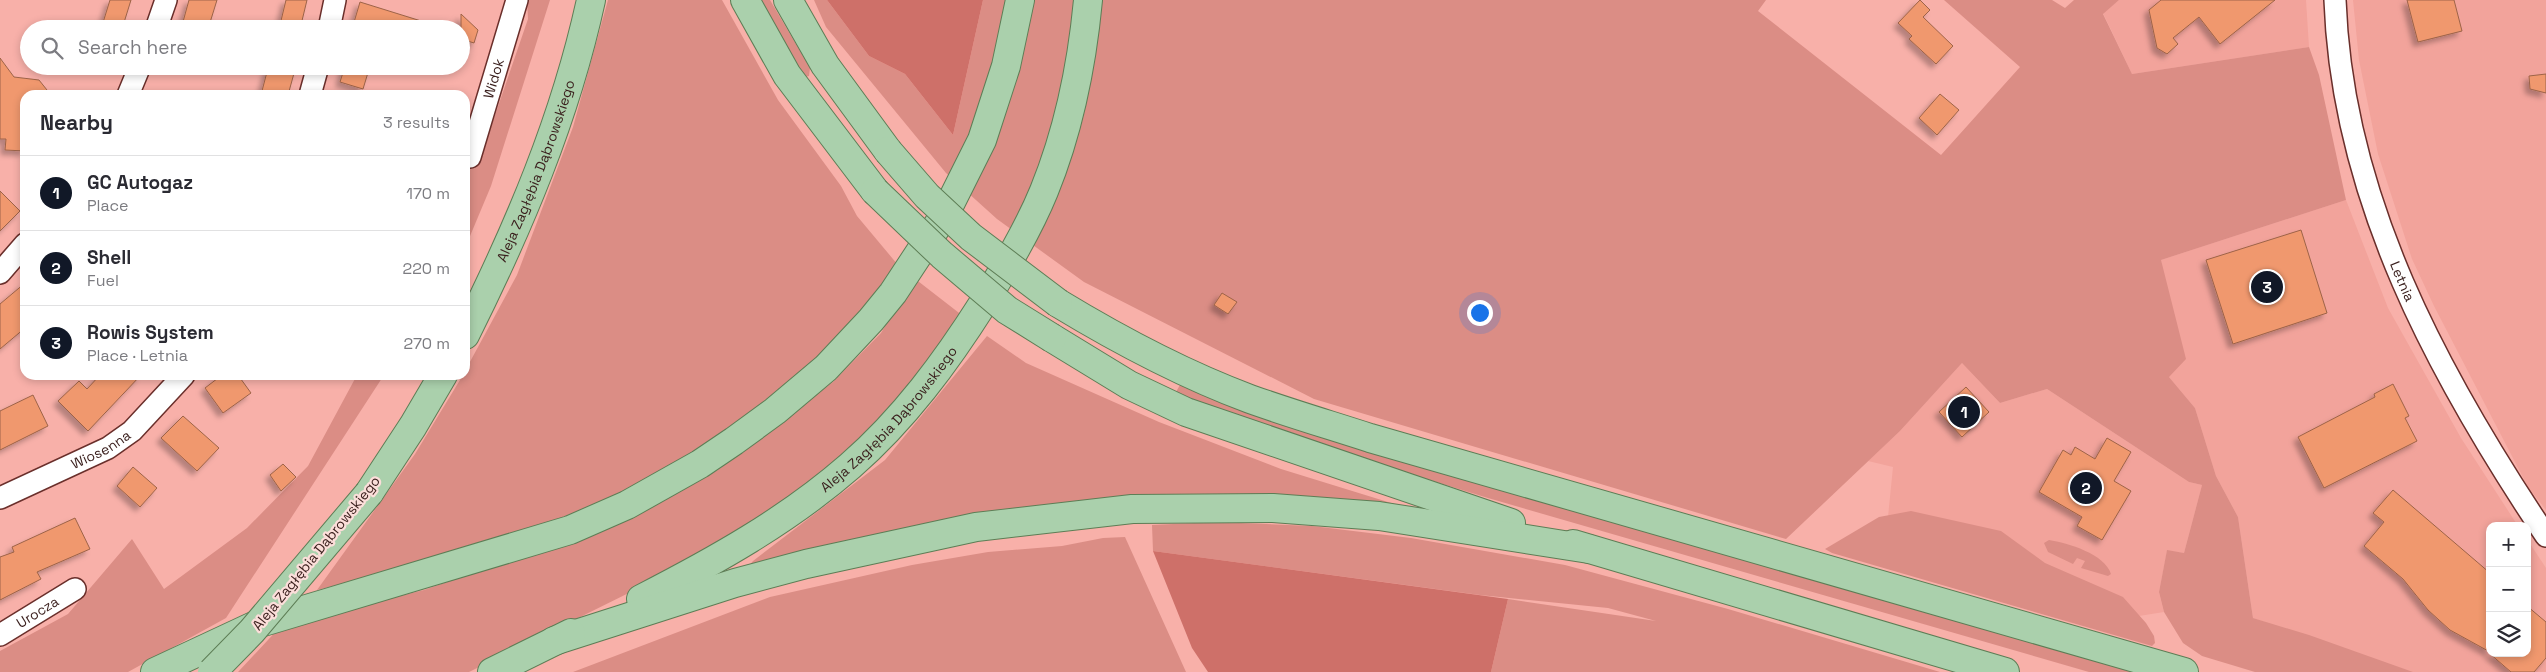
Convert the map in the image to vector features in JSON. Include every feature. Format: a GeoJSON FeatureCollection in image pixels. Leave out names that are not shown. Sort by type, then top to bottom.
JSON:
{"type":"FeatureCollection","features":[{"type":"Feature","properties":{"kind":"main road","name":"Aleja Zagłębia Dąbrowskiego"},"geometry":{"type":"LineString","coordinates":[[470,325],[508,250],[556,128],[591,0]]}},
{"type":"Feature","properties":{"kind":"main road"},"geometry":{"type":"LineString","coordinates":[[745,0],[787,75],[875,191],[942,256],[1007,310],[1128,385],[1186,412],[1248,435],[1589,549],[2005,672]]}},
{"type":"Feature","properties":{"kind":"main road"},"geometry":{"type":"LineString","coordinates":[[788,0],[825,65],[888,152],[927,196],[971,237],[1058,303],[1101,329],[1181,370],[1250,399],[1370,438],[2184,672]]}},
{"type":"Feature","properties":{"kind":"main road"},"geometry":{"type":"LineString","coordinates":[[155,672],[211,644],[275,617],[570,530],[627,505],[685,472],[734,442],[775,411],[826,368],[871,320],[897,286],[945,214],[982,140],[1006,66],[1020,0]]}},
{"type":"Feature","properties":{"kind":"main road","name":"Aleja Zagłębia Dąbrowskiego"},"geometry":{"type":"LineString","coordinates":[[492,672],[703,568],[778,522],[850,467],[912,404],[963,336],[1008,263],[1044,190],[1071,101],[1083,44],[1088,0]]}},
{"type":"Feature","properties":{"kind":"main road","name":"Aleja Zagłębia Dąbrowskiego"},"geometry":{"type":"LineString","coordinates":[[212,672],[264,617],[369,492],[413,426],[440,380]]}},
{"type":"Feature","properties":{"kind":"main road"},"geometry":{"type":"LineString","coordinates":[[554,641],[735,583],[806,564],[976,527],[1132,509],[1273,508],[1379,516],[1589,549]]}},
{"type":"Feature","properties":{"kind":"street"},"geometry":{"type":"LineString","coordinates":[[159,20],[166,0]]}},
{"type":"Feature","properties":{"kind":"street"},"geometry":{"type":"LineString","coordinates":[[331,20],[335,0]]}},
{"type":"Feature","properties":{"kind":"street","name":"Widok"},"geometry":{"type":"LineString","coordinates":[[470,157],[517,0]]}},
{"type":"Feature","properties":{"kind":"street","name":"Letnia"},"geometry":{"type":"LineString","coordinates":[[2335,0],[2340,71],[2350,124],[2366,185],[2391,257],[2409,301],[2431,342],[2500,466],[2546,536]]}},
{"type":"Feature","properties":{"kind":"street"},"geometry":{"type":"LineString","coordinates":[[130,90],[136,75]]}},
{"type":"Feature","properties":{"kind":"street"},"geometry":{"type":"LineString","coordinates":[[311,90],[316,75]]}},
{"type":"Feature","properties":{"kind":"street"},"geometry":{"type":"LineString","coordinates":[[0,273],[20,250]]}},
{"type":"Feature","properties":{"kind":"street","name":"Wiosenna"},"geometry":{"type":"LineString","coordinates":[[0,498],[108,448],[132,431],[179,380]]}},
{"type":"Feature","properties":{"kind":"street","name":"Urocza"},"geometry":{"type":"LineString","coordinates":[[0,635],[75,589]]}},
{"type":"Feature","properties":{"kind":"shaded area"},"geometry":{"type":"Polygon","coordinates":[[[527,0],[550,0],[491,186],[470,236],[470,163],[480,159],[528,19],[527,0]]]}},
{"type":"Feature","properties":{"kind":"shaded area"},"geometry":{"type":"Polygon","coordinates":[[[608,0],[722,0],[778,100],[841,186],[857,216],[898,265],[862,313],[800,376],[742,422],[624,494],[538,527],[385,573],[317,590],[415,454],[460,380],[470,380],[470,362],[517,275],[573,127],[608,0]]]}},
{"type":"Feature","properties":{"kind":"shaded area"},"geometry":{"type":"Polygon","coordinates":[[[758,0],[770,0],[810,68],[809,76],[805,77],[801,72],[758,0]]]}},
{"type":"Feature","properties":{"kind":"shaded area"},"geometry":{"type":"Polygon","coordinates":[[[814,0],[827,0],[869,56],[905,74],[953,135],[983,0],[1766,0],[1758,11],[1941,155],[2020,67],[1944,0],[2052,0],[2065,8],[2074,0],[2119,0],[2103,14],[2132,74],[2309,47],[2319,75],[2346,200],[2161,260],[2186,359],[2169,377],[2195,408],[2216,476],[2238,517],[2253,618],[2309,635],[2413,672],[2255,672],[2202,656],[2183,643],[2164,612],[2159,592],[2167,550],[2184,553],[2202,485],[2189,482],[2047,389],[2000,403],[1962,363],[1900,431],[1786,539],[1314,399],[1084,282],[997,219],[946,173],[826,27],[814,0]]]}},
{"type":"Feature","properties":{"kind":"shaded area"},"geometry":{"type":"Polygon","coordinates":[[[827,0],[983,0],[953,135],[905,74],[869,56],[827,0]]]}},
{"type":"Feature","properties":{"kind":"shaded area"},"geometry":{"type":"Polygon","coordinates":[[[2119,0],[2306,0],[2309,47],[2132,74],[2103,13],[2119,0]]]}},
{"type":"Feature","properties":{"kind":"shaded area"},"geometry":{"type":"Polygon","coordinates":[[[2353,0],[2546,0],[2546,510],[2528,487],[2434,306],[2412,259],[2378,154],[2359,60],[2353,0]]]}},
{"type":"Feature","properties":{"kind":"shaded area"},"geometry":{"type":"Polygon","coordinates":[[[2346,200],[2388,308],[2461,438],[2515,522],[2486,522],[2486,657],[2531,657],[2531,545],[2546,568],[2546,672],[2411,672],[2253,618],[2238,517],[2216,476],[2195,408],[2169,377],[2161,260],[2346,200]]]}},
{"type":"Feature","properties":{"kind":"shaded area"},"geometry":{"type":"Polygon","coordinates":[[[914,278],[963,316],[894,404],[849,450],[773,514],[657,579],[469,672],[238,672],[281,626],[424,590],[541,550],[681,489],[718,470],[833,382],[881,333],[914,278]]]}},
{"type":"Feature","properties":{"kind":"shaded area"},"geometry":{"type":"Polygon","coordinates":[[[987,336],[1026,363],[1159,422],[1281,469],[1443,519],[1252,500],[747,568],[753,561],[885,460],[987,336]]]}},
{"type":"Feature","properties":{"kind":"shaded area"},"geometry":{"type":"Polygon","coordinates":[[[1962,363],[2000,403],[2047,389],[2189,482],[2202,485],[2184,553],[2167,551],[2159,592],[2164,612],[2139,616],[1885,547],[1893,467],[1868,461],[1900,431],[1962,363]]]}},
{"type":"Feature","properties":{"kind":"shaded area"},"geometry":{"type":"Polygon","coordinates":[[[354,380],[381,380],[226,618],[128,672],[0,672],[0,651],[68,614],[132,539],[164,589],[247,528],[308,466],[354,380]]]}},
{"type":"Feature","properties":{"kind":"shaded area"},"geometry":{"type":"Polygon","coordinates":[[[1181,383],[1653,533],[2132,672],[2089,672],[1488,498],[1223,416],[1176,392],[1181,383]]]}},
{"type":"Feature","properties":{"kind":"shaded area"},"geometry":{"type":"Polygon","coordinates":[[[1911,511],[2001,531],[2045,563],[2123,597],[2146,623],[2154,636],[2155,643],[2152,646],[1832,553],[1825,549],[1879,517],[1911,511]]]}},
{"type":"Feature","properties":{"kind":"shaded area"},"geometry":{"type":"Polygon","coordinates":[[[1216,522],[1312,526],[1411,538],[1565,565],[1728,609],[1940,672],[1491,672],[1508,599],[1656,621],[1608,608],[1480,595],[1153,551],[1152,525],[1216,522]]]}},
{"type":"Feature","properties":{"kind":"shaded area"},"geometry":{"type":"Polygon","coordinates":[[[1125,537],[1186,672],[573,672],[770,597],[912,565],[988,552],[1062,546],[1103,538],[1125,537]]]}},
{"type":"Feature","properties":{"kind":"shaded area"},"geometry":{"type":"Polygon","coordinates":[[[2049,540],[2075,547],[2094,555],[2107,567],[2111,574],[2108,576],[2081,568],[2085,561],[2077,558],[2073,564],[2048,552],[2044,543],[2049,540]]]}},
{"type":"Feature","properties":{"kind":"shaded area"},"geometry":{"type":"Polygon","coordinates":[[[1153,551],[1508,599],[1491,672],[1208,672],[1192,648],[1153,551]]]}},
{"type":"Feature","properties":{"kind":"building"},"geometry":{"type":"Polygon","coordinates":[[[110,0],[131,0],[125,20],[104,20],[110,0]]]}},
{"type":"Feature","properties":{"kind":"building"},"geometry":{"type":"Polygon","coordinates":[[[189,0],[217,0],[211,20],[183,20],[189,0]]]}},
{"type":"Feature","properties":{"kind":"building"},"geometry":{"type":"Polygon","coordinates":[[[286,0],[307,0],[302,20],[281,20],[286,0]]]}},
{"type":"Feature","properties":{"kind":"building"},"geometry":{"type":"Polygon","coordinates":[[[1920,0],[1930,10],[1923,17],[1953,46],[1936,64],[1909,39],[1912,36],[1898,23],[1920,0]]]}},
{"type":"Feature","properties":{"kind":"building"},"geometry":{"type":"Polygon","coordinates":[[[2161,0],[2275,0],[2220,44],[2199,17],[2173,38],[2178,44],[2167,54],[2157,48],[2149,10],[2161,0]]]}},
{"type":"Feature","properties":{"kind":"building"},"geometry":{"type":"Polygon","coordinates":[[[2407,0],[2454,0],[2462,31],[2418,42],[2407,0]]]}},
{"type":"Feature","properties":{"kind":"building"},"geometry":{"type":"Polygon","coordinates":[[[360,2],[418,20],[355,20],[360,2]]]}},
{"type":"Feature","properties":{"kind":"building"},"geometry":{"type":"Polygon","coordinates":[[[461,14],[467,20],[461,20],[461,14]]]}},
{"type":"Feature","properties":{"kind":"building"},"geometry":{"type":"Polygon","coordinates":[[[470,22],[478,30],[474,43],[470,42],[470,22]]]}},
{"type":"Feature","properties":{"kind":"building"},"geometry":{"type":"Polygon","coordinates":[[[0,58],[14,77],[39,80],[47,90],[20,90],[20,151],[5,150],[6,139],[0,139],[0,58]]]}},
{"type":"Feature","properties":{"kind":"building"},"geometry":{"type":"Polygon","coordinates":[[[2546,74],[2546,93],[2530,89],[2529,76],[2546,74]]]}},
{"type":"Feature","properties":{"kind":"building"},"geometry":{"type":"Polygon","coordinates":[[[266,75],[294,75],[289,90],[262,90],[266,75]]]}},
{"type":"Feature","properties":{"kind":"building"},"geometry":{"type":"Polygon","coordinates":[[[342,75],[367,75],[363,89],[340,82],[342,75]]]}},
{"type":"Feature","properties":{"kind":"building"},"geometry":{"type":"Polygon","coordinates":[[[1940,94],[1959,110],[1937,135],[1919,118],[1940,94]]]}},
{"type":"Feature","properties":{"kind":"building"},"geometry":{"type":"Polygon","coordinates":[[[0,191],[20,211],[0,231],[0,191]]]}},
{"type":"Feature","properties":{"kind":"building"},"geometry":{"type":"Polygon","coordinates":[[[2301,230],[2327,313],[2233,344],[2206,260],[2301,230]]]}},
{"type":"Feature","properties":{"kind":"building"},"geometry":{"type":"Polygon","coordinates":[[[20,287],[20,332],[0,349],[0,304],[20,287]]]}},
{"type":"Feature","properties":{"kind":"building"},"geometry":{"type":"Polygon","coordinates":[[[1222,293],[1237,302],[1228,314],[1214,305],[1222,293]]]}},
{"type":"Feature","properties":{"kind":"building"},"geometry":{"type":"Polygon","coordinates":[[[95,380],[136,380],[88,431],[58,401],[79,381],[87,389],[95,380]]]}},
{"type":"Feature","properties":{"kind":"building"},"geometry":{"type":"Polygon","coordinates":[[[215,380],[242,380],[251,393],[223,413],[205,388],[215,380]]]}},
{"type":"Feature","properties":{"kind":"building"},"geometry":{"type":"Polygon","coordinates":[[[2393,384],[2409,416],[2405,418],[2417,441],[2324,488],[2298,437],[2375,397],[2374,394],[2393,384]]]}},
{"type":"Feature","properties":{"kind":"building"},"geometry":{"type":"Polygon","coordinates":[[[1966,387],[1989,412],[1962,437],[1939,412],[1966,387]]]}},
{"type":"Feature","properties":{"kind":"building"},"geometry":{"type":"Polygon","coordinates":[[[33,395],[48,426],[0,450],[0,411],[33,395]]]}},
{"type":"Feature","properties":{"kind":"building"},"geometry":{"type":"Polygon","coordinates":[[[183,416],[219,448],[197,471],[161,438],[183,416]]]}},
{"type":"Feature","properties":{"kind":"building"},"geometry":{"type":"Polygon","coordinates":[[[2107,438],[2131,452],[2114,481],[2131,491],[2102,540],[2077,526],[2082,517],[2039,492],[2063,450],[2071,455],[2075,447],[2095,459],[2107,438]]]}},
{"type":"Feature","properties":{"kind":"building"},"geometry":{"type":"Polygon","coordinates":[[[283,464],[296,477],[281,491],[270,475],[283,464]]]}},
{"type":"Feature","properties":{"kind":"building"},"geometry":{"type":"Polygon","coordinates":[[[133,467],[157,488],[140,507],[117,486],[133,467]]]}},
{"type":"Feature","properties":{"kind":"building"},"geometry":{"type":"Polygon","coordinates":[[[2393,490],[2486,570],[2486,650],[2450,630],[2428,610],[2403,579],[2364,546],[2384,522],[2373,513],[2393,490]]]}},
{"type":"Feature","properties":{"kind":"building"},"geometry":{"type":"Polygon","coordinates":[[[75,518],[90,549],[37,572],[41,579],[0,600],[0,557],[14,552],[12,547],[75,518]]]}},
{"type":"Feature","properties":{"kind":"building"},"geometry":{"type":"Polygon","coordinates":[[[2531,609],[2546,622],[2546,658],[2534,672],[2511,672],[2494,657],[2531,657],[2531,609]]]}},
{"type":"Feature","properties":{"kind":"place","name":"Rowis System"},"geometry":{"type":"Point","coordinates":[2267,287]}},
{"type":"Feature","properties":{"kind":"place","name":"GC Autogaz"},"geometry":{"type":"Point","coordinates":[1964,412]}},
{"type":"Feature","properties":{"kind":"place","name":"Shell"},"geometry":{"type":"Point","coordinates":[2086,488]}}]}
